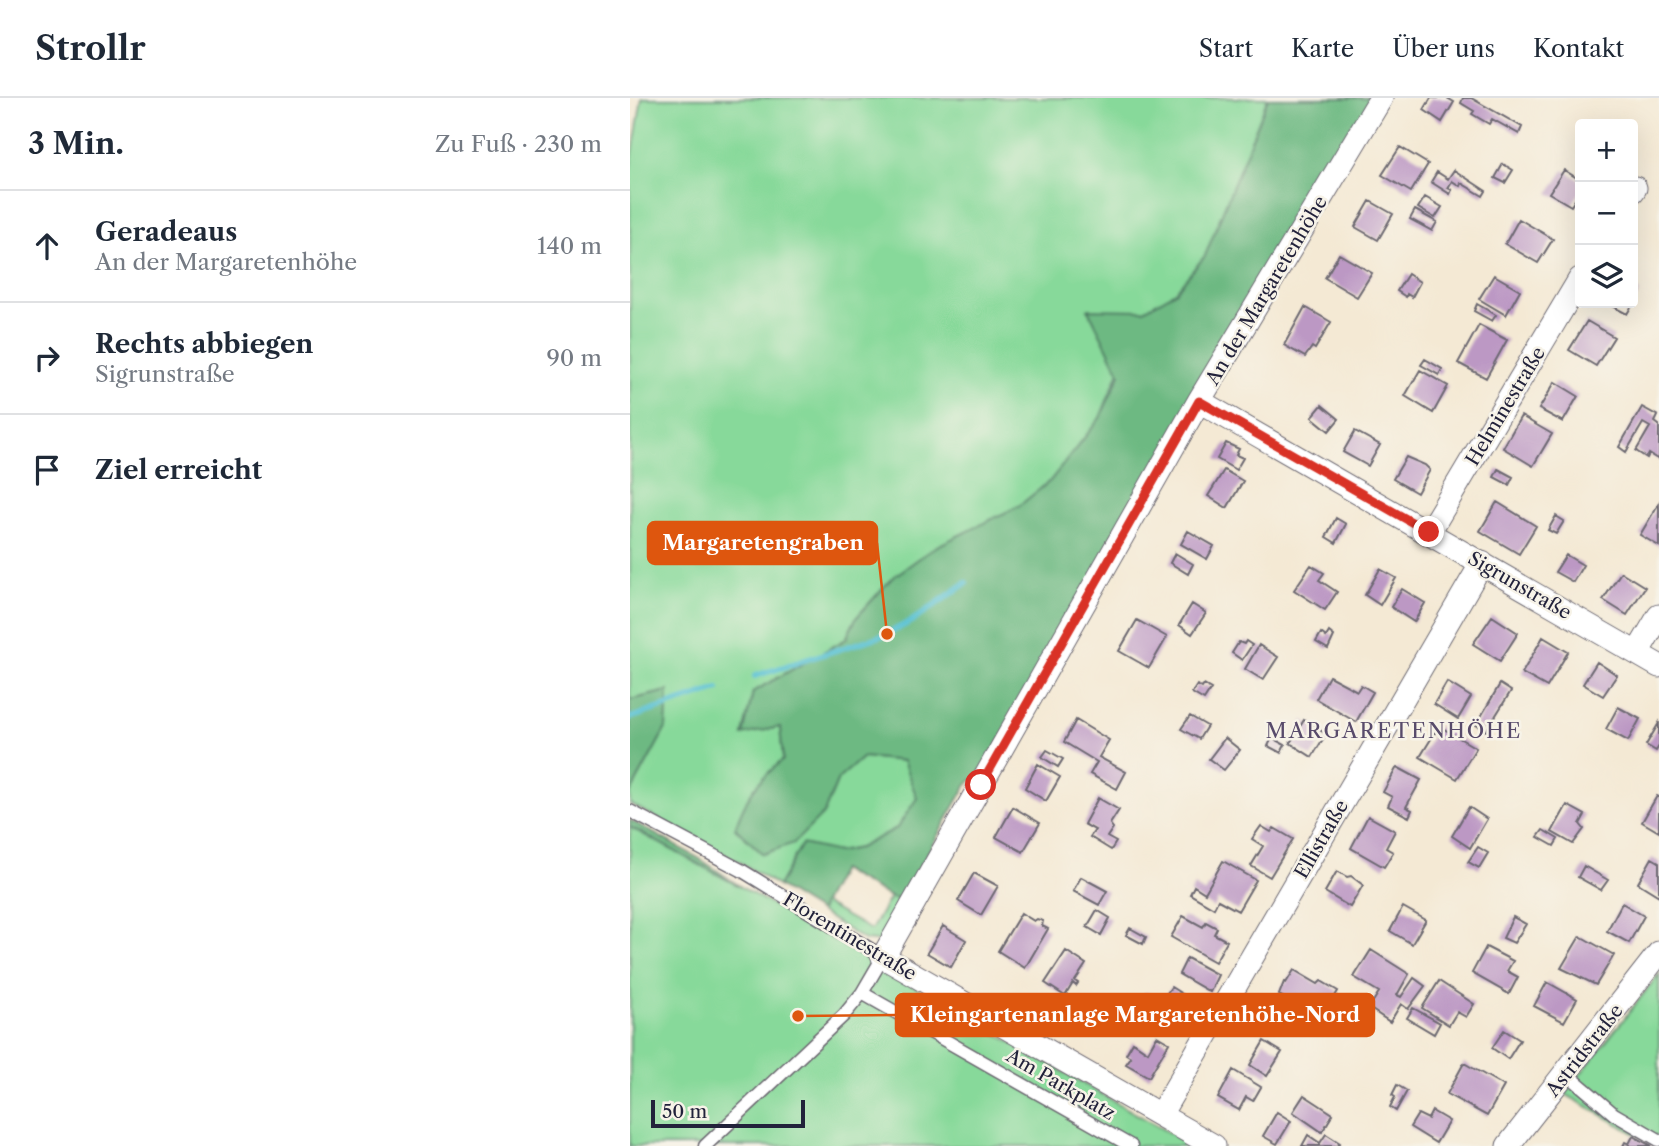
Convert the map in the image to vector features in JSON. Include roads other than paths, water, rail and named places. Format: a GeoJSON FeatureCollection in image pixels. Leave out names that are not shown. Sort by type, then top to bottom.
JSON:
{"type":"FeatureCollection","features":[{"type":"Feature","properties":{"kind":"street","name":"An der Margaretenhöhe"},"geometry":{"type":"LineString","coordinates":[[883,957],[1199,401],[1381,98]]}},
{"type":"Feature","properties":{"kind":"street","name":"Helminestraße"},"geometry":{"type":"LineString","coordinates":[[1429,532],[1575,287]]}},
{"type":"Feature","properties":{"kind":"street","name":"Sigrunstraße"},"geometry":{"type":"LineString","coordinates":[[1199,401],[1659,666]]}},
{"type":"Feature","properties":{"kind":"street","name":"Ellistraße"},"geometry":{"type":"LineString","coordinates":[[1160,1115],[1482,563]]}},
{"type":"Feature","properties":{"kind":"street"},"geometry":{"type":"LineString","coordinates":[[1637,653],[1659,616]]}},
{"type":"Feature","properties":{"kind":"street","name":"Astridstraße"},"geometry":{"type":"LineString","coordinates":[[1508,1146],[1659,953]]}},
{"type":"Feature","properties":{"kind":"street","name":"Florentinestraße"},"geometry":{"type":"LineString","coordinates":[[883,957],[1214,1146]]}},
{"type":"Feature","properties":{"kind":"lane","name":"Florentinestraße"},"geometry":{"type":"LineString","coordinates":[[630,811],[741,870],[883,957]]}},
{"type":"Feature","properties":{"kind":"lane"},"geometry":{"type":"LineString","coordinates":[[705,1146],[798,1059],[862,993],[883,957]]}},
{"type":"Feature","properties":{"kind":"lane","name":"Am Parkplatz"},"geometry":{"type":"LineString","coordinates":[[862,993],[1131,1146]]}},
{"type":"Feature","properties":{"kind":"lane"},"geometry":{"type":"LineString","coordinates":[[1566,1073],[1614,1114],[1659,1140]]}},
{"type":"Feature","properties":{"kind":"waterway"},"geometry":{"type":"LineString","coordinates":[[755,676],[887,634],[912,621],[966,583]]}},
{"type":"Feature","properties":{"kind":"waterway"},"geometry":{"type":"LineString","coordinates":[[630,718],[718,689]]}},
{"type":"Feature","properties":{"kind":"place","name":"Margaretengraben"},"geometry":{"type":"Point","coordinates":[887,634]}},
{"type":"Feature","properties":{"kind":"place","name":"Kleingartenanlage Margaretenhöhe-Nord"},"geometry":{"type":"Point","coordinates":[798,1016]}},
{"type":"Feature","properties":{"kind":"district","name":"MARGARETENHÖHE"},"geometry":{"type":"Point","coordinates":[1394,731]}}]}
